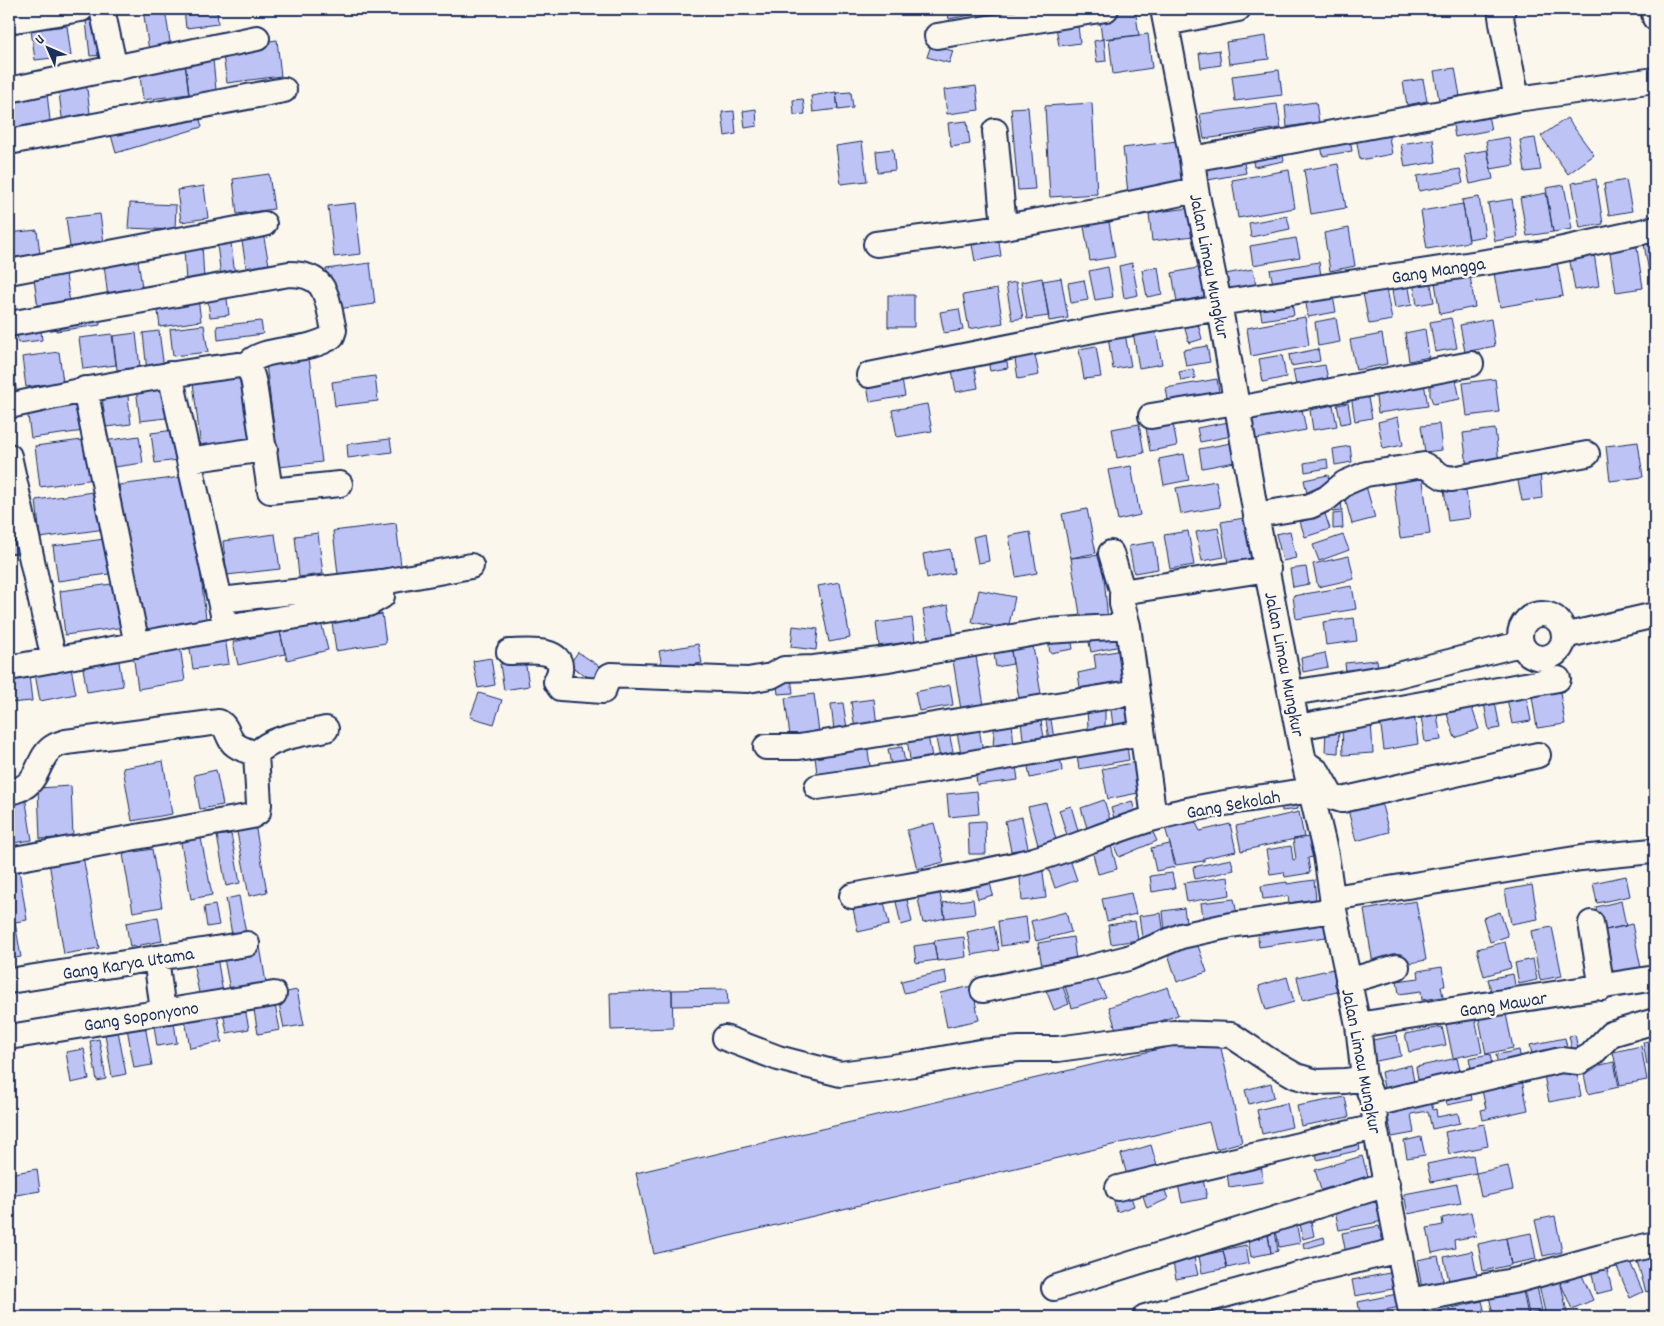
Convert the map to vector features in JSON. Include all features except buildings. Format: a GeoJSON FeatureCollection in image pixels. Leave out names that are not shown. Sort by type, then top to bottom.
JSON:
{"type":"FeatureCollection","features":[{"type":"Feature","properties":{"kind":"street"},"geometry":{"type":"LineString","coordinates":[[9,21],[81,9]]}},
{"type":"Feature","properties":{"kind":"street"},"geometry":{"type":"LineString","coordinates":[[102,9],[115,69]]}},
{"type":"Feature","properties":{"kind":"street"},"geometry":{"type":"LineString","coordinates":[[937,36],[1106,9]]}},
{"type":"Feature","properties":{"kind":"street"},"geometry":{"type":"LineString","coordinates":[[1165,16],[1238,9]]}},
{"type":"Feature","properties":{"kind":"street"},"geometry":{"type":"LineString","coordinates":[[1503,9],[1502,23],[1517,100]]}},
{"type":"Feature","properties":{"kind":"street"},"geometry":{"type":"LineString","coordinates":[[1653,9],[1655,18]]}},
{"type":"Feature","properties":{"kind":"street","name":"Jalan Limau Mungkur"},"geometry":{"type":"LineString","coordinates":[[1165,16],[1196,190],[1220,306],[1256,515],[1304,762],[1326,855],[1333,904],[1358,1025],[1364,1078],[1374,1115],[1410,1309]]}},
{"type":"Feature","properties":{"kind":"street"},"geometry":{"type":"LineString","coordinates":[[9,90],[257,38]]}},
{"type":"Feature","properties":{"kind":"street"},"geometry":{"type":"LineString","coordinates":[[1192,159],[1517,100],[1655,80]]}},
{"type":"Feature","properties":{"kind":"street"},"geometry":{"type":"LineString","coordinates":[[9,142],[284,90]]}},
{"type":"Feature","properties":{"kind":"street"},"geometry":{"type":"LineString","coordinates":[[995,131],[1004,227]]}},
{"type":"Feature","properties":{"kind":"street"},"geometry":{"type":"LineString","coordinates":[[876,244],[1004,227],[1106,209],[1196,190]]}},
{"type":"Feature","properties":{"kind":"street"},"geometry":{"type":"LineString","coordinates":[[9,272],[264,224]]}},
{"type":"Feature","properties":{"kind":"street","name":"Gang Mangga"},"geometry":{"type":"LineString","coordinates":[[869,375],[1220,306],[1544,253],[1655,229]]}},
{"type":"Feature","properties":{"kind":"street"},"geometry":{"type":"LineString","coordinates":[[9,324],[289,274],[303,274],[315,279],[324,288],[334,330],[332,336],[317,346],[264,354],[251,359],[246,366]]}},
{"type":"Feature","properties":{"kind":"street"},"geometry":{"type":"LineString","coordinates":[[1151,416],[1237,406],[1472,364]]}},
{"type":"Feature","properties":{"kind":"street"},"geometry":{"type":"LineString","coordinates":[[9,406],[85,389],[170,374],[239,365],[246,366],[253,377],[270,491],[340,484]]}},
{"type":"Feature","properties":{"kind":"street"},"geometry":{"type":"LineString","coordinates":[[170,374],[226,628]]}},
{"type":"Feature","properties":{"kind":"street"},"geometry":{"type":"LineString","coordinates":[[85,389],[137,645]]}},
{"type":"Feature","properties":{"kind":"street"},"geometry":{"type":"LineString","coordinates":[[190,460],[265,449]]}},
{"type":"Feature","properties":{"kind":"street"},"geometry":{"type":"LineString","coordinates":[[1256,515],[1310,506],[1327,498],[1345,483],[1366,474],[1424,466],[1443,477],[1452,479],[1586,454]]}},
{"type":"Feature","properties":{"kind":"street"},"geometry":{"type":"LineString","coordinates":[[9,456],[54,660]]}},
{"type":"Feature","properties":{"kind":"street"},"geometry":{"type":"LineString","coordinates":[[1112,553],[1123,593],[1122,604],[1128,626],[1154,818]]}},
{"type":"Feature","properties":{"kind":"street"},"geometry":{"type":"LineString","coordinates":[[221,600],[383,582],[471,566]]}},
{"type":"Feature","properties":{"kind":"street"},"geometry":{"type":"LineString","coordinates":[[1123,593],[1268,569]]}},
{"type":"Feature","properties":{"kind":"street"},"geometry":{"type":"LineString","coordinates":[[9,668],[368,604],[382,596],[383,582]]}},
{"type":"Feature","properties":{"kind":"street"},"geometry":{"type":"LineString","coordinates":[[1538,614],[1546,614],[1559,622],[1564,636],[1558,651],[1552,656],[1545,658],[1530,656],[1520,644],[1519,636],[1525,621],[1531,616],[1538,614]]}},
{"type":"Feature","properties":{"kind":"street"},"geometry":{"type":"LineString","coordinates":[[1564,636],[1655,615]]}},
{"type":"Feature","properties":{"kind":"street"},"geometry":{"type":"LineString","coordinates":[[509,652],[549,653],[558,661],[561,669],[556,682],[560,688],[603,691],[611,675],[748,680],[771,676],[784,669],[874,662],[1047,630],[1128,626]]}},
{"type":"Feature","properties":{"kind":"street"},"geometry":{"type":"LineString","coordinates":[[1292,693],[1394,676],[1520,644]]}},
{"type":"Feature","properties":{"kind":"street"},"geometry":{"type":"LineString","coordinates":[[1298,727],[1558,679]]}},
{"type":"Feature","properties":{"kind":"street"},"geometry":{"type":"LineString","coordinates":[[766,747],[800,747],[1137,692]]}},
{"type":"Feature","properties":{"kind":"street"},"geometry":{"type":"LineString","coordinates":[[9,792],[29,784],[49,751],[55,746],[66,742],[219,722],[225,726],[232,742],[238,747],[256,754]]}},
{"type":"Feature","properties":{"kind":"street"},"geometry":{"type":"LineString","coordinates":[[9,860],[252,816],[258,812],[259,804],[256,754],[264,746],[274,742],[326,729]]}},
{"type":"Feature","properties":{"kind":"street"},"geometry":{"type":"LineString","coordinates":[[817,787],[914,773],[1142,733]]}},
{"type":"Feature","properties":{"kind":"street"},"geometry":{"type":"LineString","coordinates":[[1304,762],[1318,772],[1332,797],[1342,800],[1538,755]]}},
{"type":"Feature","properties":{"kind":"street","name":"Gang Sekolah"},"geometry":{"type":"LineString","coordinates":[[852,896],[973,874],[1030,860],[1073,848],[1103,835],[1154,818],[1205,806],[1312,790]]}},
{"type":"Feature","properties":{"kind":"street"},"geometry":{"type":"LineString","coordinates":[[983,990],[1081,970],[1128,958],[1181,936],[1231,925],[1581,858],[1652,851]]}},
{"type":"Feature","properties":{"kind":"street"},"geometry":{"type":"LineString","coordinates":[[1591,923],[1602,988]]}},
{"type":"Feature","properties":{"kind":"street","name":"Gang Karya Utama"},"geometry":{"type":"LineString","coordinates":[[9,981],[247,944]]}},
{"type":"Feature","properties":{"kind":"street"},"geometry":{"type":"LineString","coordinates":[[156,958],[163,1011]]}},
{"type":"Feature","properties":{"kind":"street"},"geometry":{"type":"LineString","coordinates":[[1348,981],[1397,966]]}},
{"type":"Feature","properties":{"kind":"street","name":"Gang Mawar"},"geometry":{"type":"LineString","coordinates":[[1358,1025],[1649,980]]}},
{"type":"Feature","properties":{"kind":"street","name":"Gang Soponyono"},"geometry":{"type":"LineString","coordinates":[[9,1037],[274,994]]}},
{"type":"Feature","properties":{"kind":"street"},"geometry":{"type":"LineString","coordinates":[[1118,1188],[1561,1060],[1579,1062],[1591,1055],[1611,1034],[1655,1022]]}},
{"type":"Feature","properties":{"kind":"street"},"geometry":{"type":"LineString","coordinates":[[725,1038],[778,1058],[840,1074],[914,1064],[980,1052],[1020,1049],[1058,1050],[1174,1033],[1231,1035],[1270,1061],[1303,1078],[1317,1082],[1364,1078]]}},
{"type":"Feature","properties":{"kind":"street"},"geometry":{"type":"LineString","coordinates":[[1054,1288],[1387,1184]]}},
{"type":"Feature","properties":{"kind":"street"},"geometry":{"type":"LineString","coordinates":[[1410,1309],[1600,1257],[1655,1244]]}},
{"type":"Feature","properties":{"kind":"street"},"geometry":{"type":"LineString","coordinates":[[1145,1317],[1293,1276],[1399,1250]]}}]}
